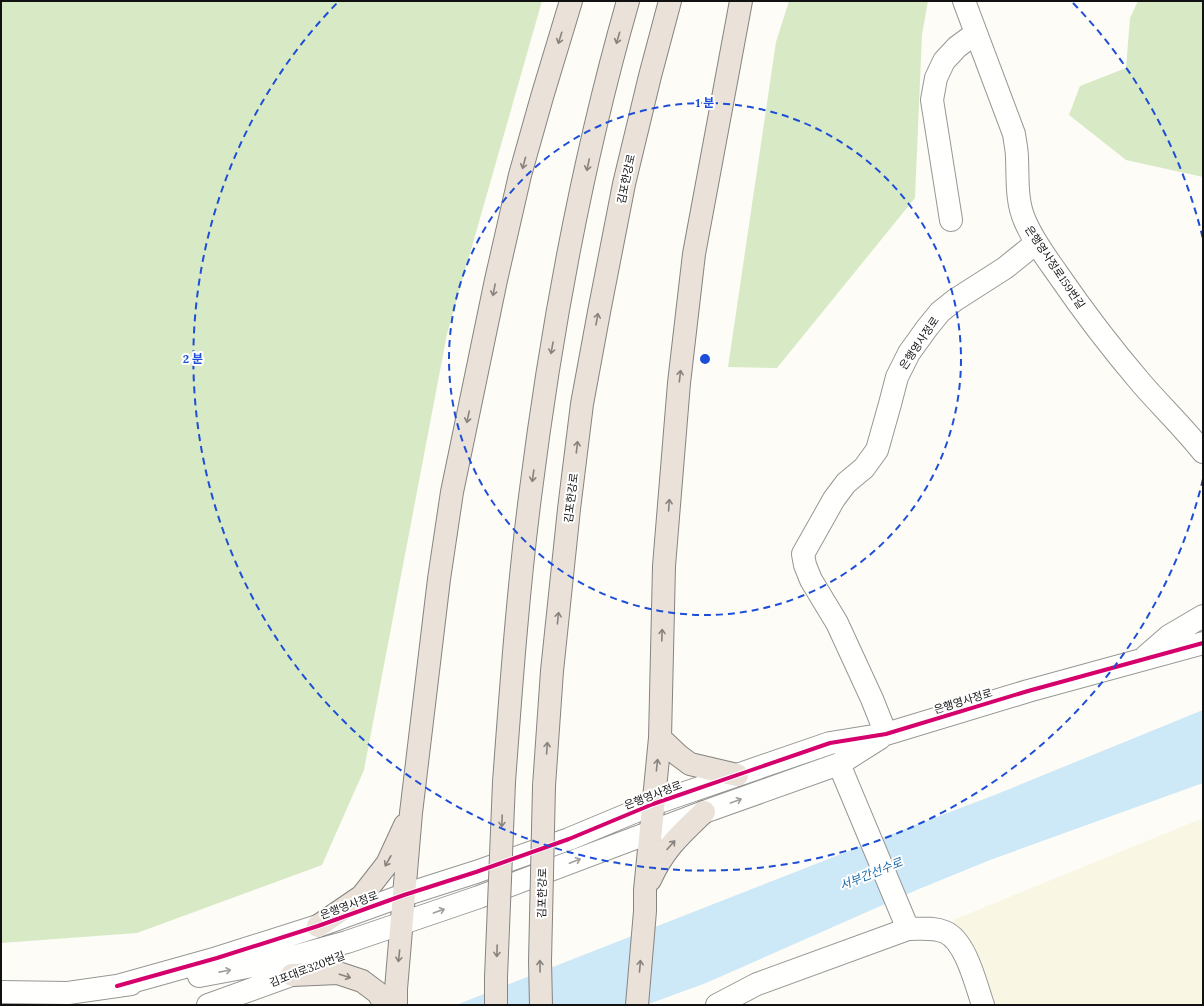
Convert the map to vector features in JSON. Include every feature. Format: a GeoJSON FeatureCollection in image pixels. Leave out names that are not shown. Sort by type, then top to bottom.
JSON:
{"type":"FeatureCollection","features":[{"type":"Feature","properties":{"kind":"highway"},"geometry":{"type":"LineString","coordinates":[[292,975],[338,974],[362,981],[389,998],[403,923],[411,814],[439,579],[452,492],[496,280],[520,175],[542,97],[572,1]]}},
{"type":"Feature","properties":{"kind":"highway"},"geometry":{"type":"LineString","coordinates":[[496,1005],[496,970],[504,782],[516,624],[530,497],[565,272],[597,120],[628,1]]}},
{"type":"Feature","properties":{"kind":"highway","name":"김포한강로"},"geometry":{"type":"LineString","coordinates":[[541,1005],[540,953],[544,786],[552,671],[582,404],[624,184],[670,1]]}},
{"type":"Feature","properties":{"kind":"highway"},"geometry":{"type":"LineString","coordinates":[[637,1005],[650,832],[660,738],[664,566],[679,383],[694,254],[741,1]]}},
{"type":"Feature","properties":{"kind":"highway"},"geometry":{"type":"LineString","coordinates":[[660,738],[690,764],[737,775]]}},
{"type":"Feature","properties":{"kind":"highway"},"geometry":{"type":"LineString","coordinates":[[645,900],[658,862],[668,848],[704,812]]}},
{"type":"Feature","properties":{"kind":"highway"},"geometry":{"type":"LineString","coordinates":[[318,926],[362,896],[387,864],[411,814]]}},
{"type":"Feature","properties":{"kind":"street","name":"은행영사정로159번길"},"geometry":{"type":"LineString","coordinates":[[964,1],[1014,134],[1017,156],[1017,187],[1020,204],[1024,220],[1036,243],[1066,287],[1107,341],[1143,384],[1186,430],[1203,452]]}},
{"type":"Feature","properties":{"kind":"street"},"geometry":{"type":"LineString","coordinates":[[950,220],[932,100],[936,78],[944,61],[957,47],[976,33]]}},
{"type":"Feature","properties":{"kind":"street","name":"은행영사정로"},"geometry":{"type":"LineString","coordinates":[[886,734],[872,699],[837,623],[811,580],[805,565],[803,554],[834,499],[846,483],[864,468],[877,450],[896,377],[909,353],[927,328],[940,312],[955,300],[1005,268],[1036,243]]}},
{"type":"Feature","properties":{"kind":"street"},"geometry":{"type":"LineString","coordinates":[[1140,660],[1169,636],[1203,616]]}},
{"type":"Feature","properties":{"kind":"street","name":"은행영사정로"},"geometry":{"type":"LineString","coordinates":[[117,986],[217,958],[318,926],[404,895],[476,872],[562,842],[653,804],[830,742],[886,734],[974,707],[1140,660],[1203,644]]}},
{"type":"Feature","properties":{"kind":"street","name":"은행영사정로"},"geometry":{"type":"LineString","coordinates":[[1,992],[68,993],[194,977],[274,962],[347,942],[479,897],[704,812],[839,764],[886,734]]}},
{"type":"Feature","properties":{"kind":"street"},"geometry":{"type":"LineString","coordinates":[[839,764],[906,923]]}},
{"type":"Feature","properties":{"kind":"street","name":"김포대로320번길"},"geometry":{"type":"LineString","coordinates":[[208,1005],[292,975],[358,949],[403,923]]}},
{"type":"Feature","properties":{"kind":"street"},"geometry":{"type":"LineString","coordinates":[[717,1005],[757,984],[906,923],[946,932],[957,942],[967,958],[983,1005]]}},
{"type":"Feature","properties":{"kind":"shaded area"},"geometry":{"type":"Polygon","coordinates":[[[1203,818],[1203,1005],[983,1005],[953,920],[1203,818]]]}},
{"type":"Feature","properties":{"kind":"green space"},"geometry":{"type":"Polygon","coordinates":[[[1,1],[542,1],[447,334],[364,770],[322,865],[137,933],[1,943],[1,1]]]}},
{"type":"Feature","properties":{"kind":"green space"},"geometry":{"type":"Polygon","coordinates":[[[789,1],[928,1],[922,35],[915,198],[777,368],[728,367],[776,42],[789,1]]]}},
{"type":"Feature","properties":{"kind":"green space"},"geometry":{"type":"Polygon","coordinates":[[[1138,1],[1203,1],[1203,177],[1126,160],[1069,115],[1080,86],[1126,68],[1130,18],[1138,1]]]}},
{"type":"Feature","properties":{"kind":"water","name":"서부간선수로"},"geometry":{"type":"Polygon","coordinates":[[[1203,710],[1203,783],[990,860],[919,889],[706,983],[646,1005],[456,1005],[992,796],[1203,710]]]}},
{"type":"Feature","properties":{"kind":"cycle path"},"geometry":{"type":"LineString","coordinates":[[117,986],[217,958],[318,926],[569,839],[653,804],[830,743],[886,734],[1028,691],[1203,643]]}}]}
